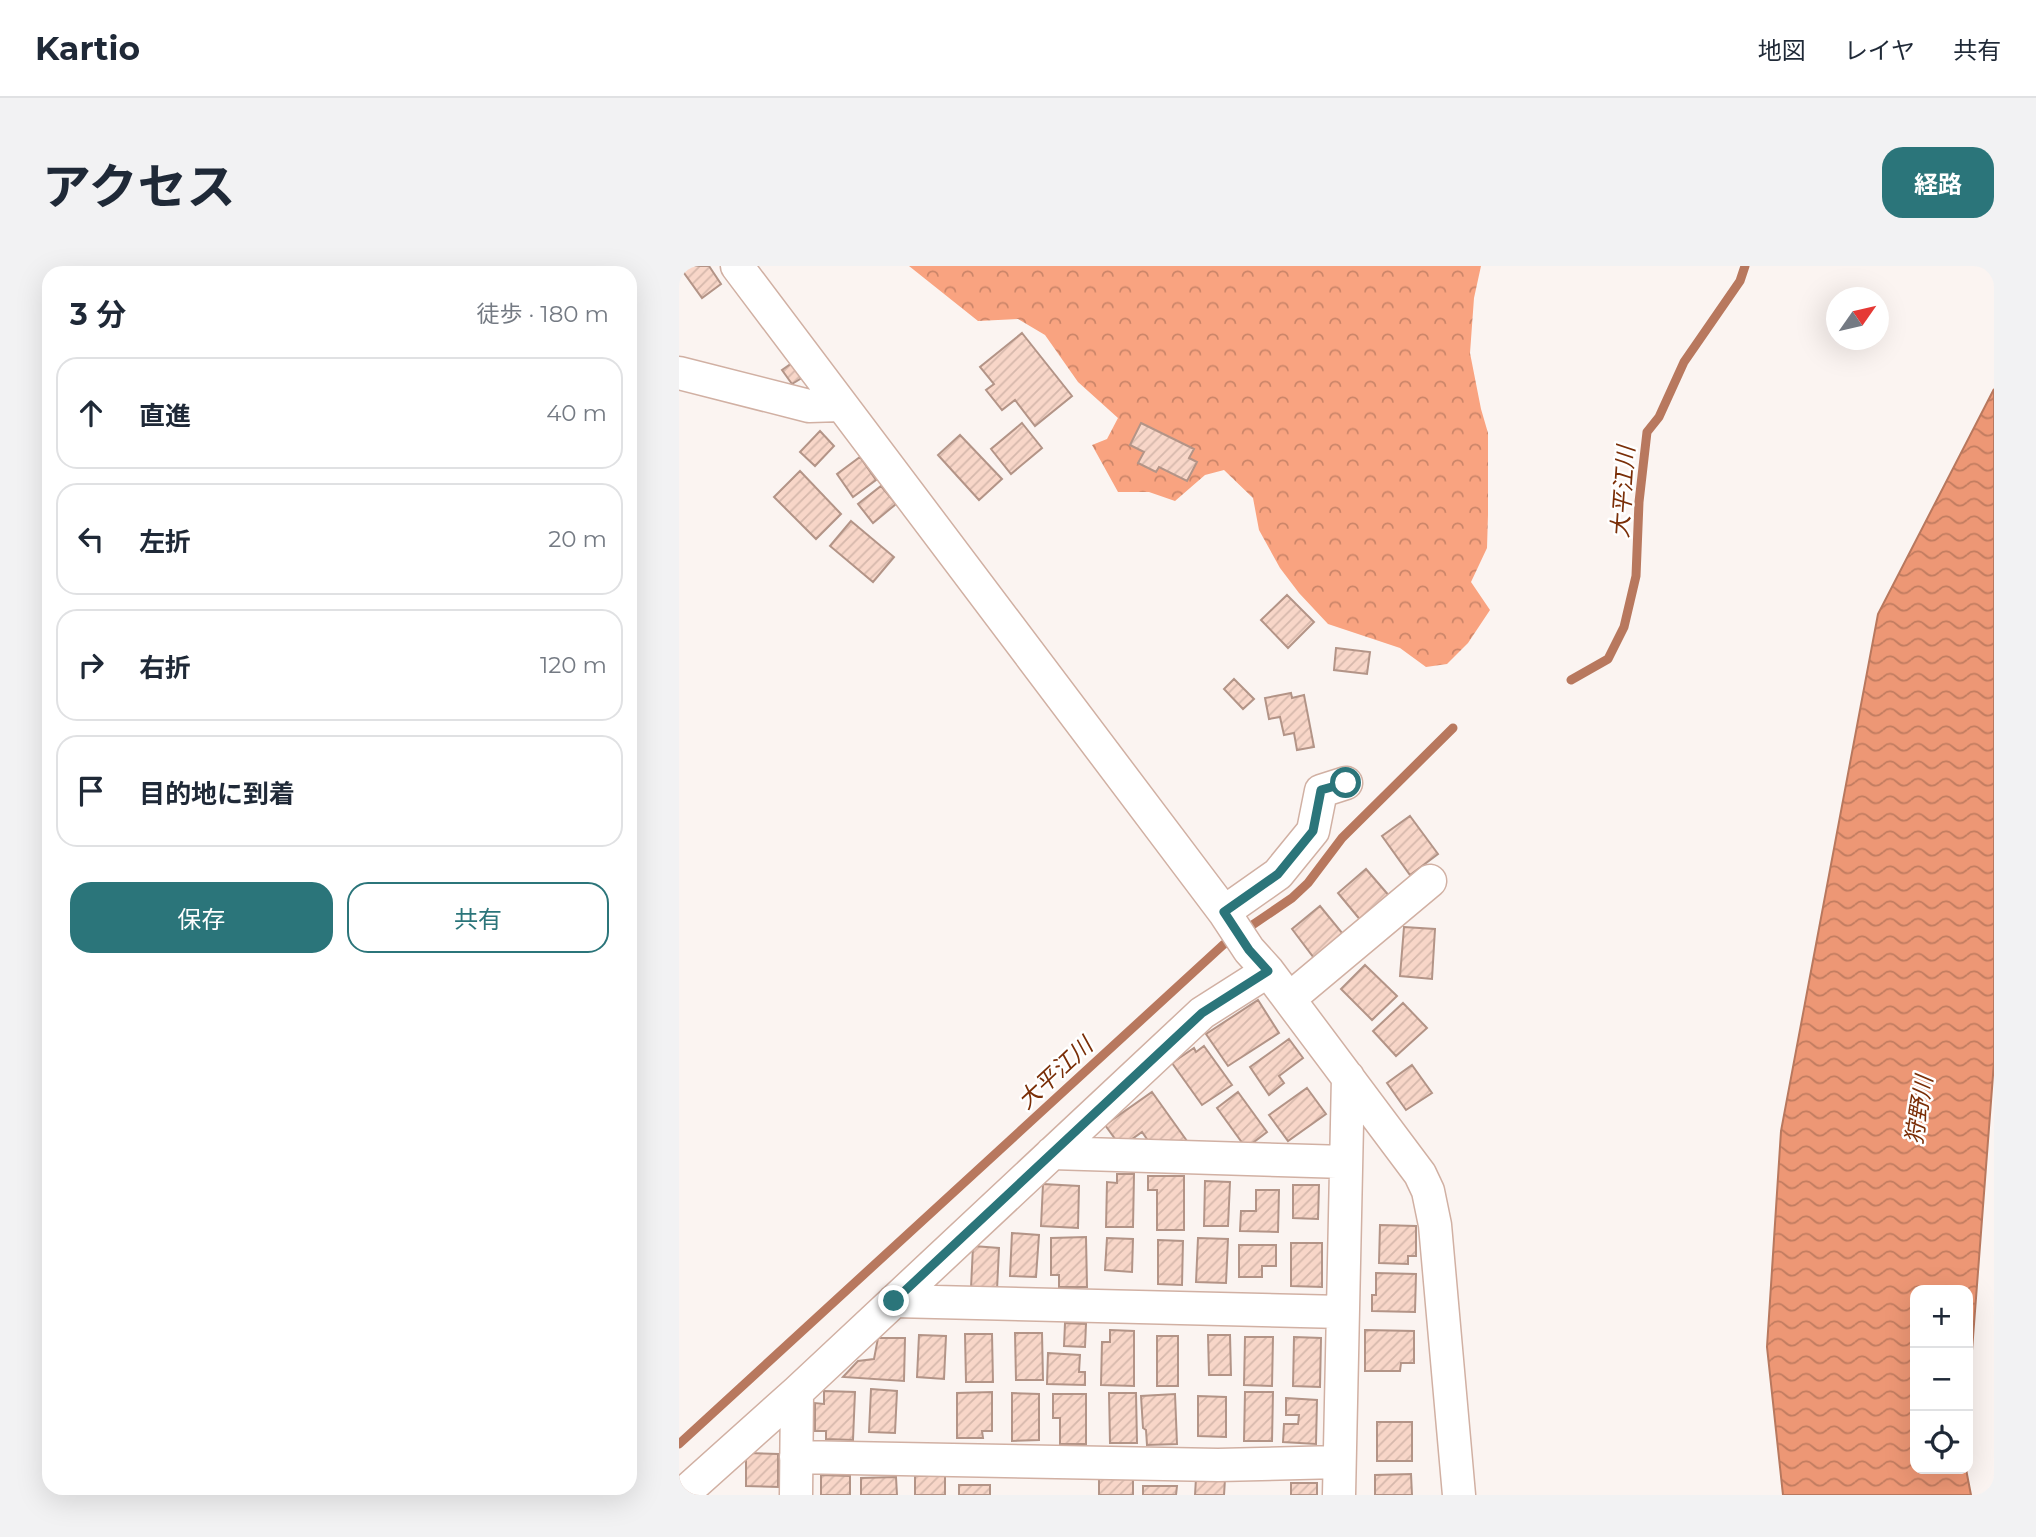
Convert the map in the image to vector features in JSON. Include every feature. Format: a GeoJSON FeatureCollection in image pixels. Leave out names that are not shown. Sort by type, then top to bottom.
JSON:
{"type":"FeatureCollection","features":[{"type":"Feature","properties":{"kind":"street"},"geometry":{"type":"LineString","coordinates":[[737,266],[1420,1174],[1431,1205],[1459,1495]]}},
{"type":"Feature","properties":{"kind":"street"},"geometry":{"type":"LineString","coordinates":[[679,373],[809,406],[841,405]]}},
{"type":"Feature","properties":{"kind":"street"},"geometry":{"type":"LineString","coordinates":[[1226,915],[1278,874],[1313,831],[1321,790],[1346,783]]}},
{"type":"Feature","properties":{"kind":"street"},"geometry":{"type":"LineString","coordinates":[[1289,999],[1430,881]]}},
{"type":"Feature","properties":{"kind":"street"},"geometry":{"type":"LineString","coordinates":[[683,1495],[797,1392],[1259,960]]}},
{"type":"Feature","properties":{"kind":"street"},"geometry":{"type":"LineString","coordinates":[[1339,1495],[1348,1077]]}},
{"type":"Feature","properties":{"kind":"street"},"geometry":{"type":"LineString","coordinates":[[1052,1153],[1345,1162]]}},
{"type":"Feature","properties":{"kind":"street"},"geometry":{"type":"LineString","coordinates":[[894,1301],[1342,1312]]}},
{"type":"Feature","properties":{"kind":"street"},"geometry":{"type":"LineString","coordinates":[[796,1495],[797,1392]]}},
{"type":"Feature","properties":{"kind":"street"},"geometry":{"type":"LineString","coordinates":[[796,1457],[1218,1465],[1339,1462]]}},
{"type":"Feature","properties":{"kind":"green space"},"geometry":{"type":"Polygon","coordinates":[[[909,266],[1481,266],[1474,298],[1470,353],[1488,433],[1487,548],[1471,582],[1490,610],[1468,643],[1447,664],[1426,667],[1400,648],[1328,624],[1280,568],[1259,530],[1253,498],[1224,470],[1205,475],[1175,501],[1149,492],[1118,492],[1092,445],[1107,439],[1118,418],[1078,382],[1045,335],[1018,319],[978,321],[909,266]]]}},
{"type":"Feature","properties":{"kind":"water","name":"狩野川"},"geometry":{"type":"Polygon","coordinates":[[[1994,389],[1994,1062],[1973,1337],[1973,1285],[1910,1285],[1910,1474],[1967,1474],[1971,1495],[1783,1495],[1767,1347],[1781,1131],[1878,614],[1994,389]]]}},
{"type":"Feature","properties":{"kind":"building"},"geometry":{"type":"Polygon","coordinates":[[[679,266],[709,266],[721,284],[702,298],[679,266]]]}},
{"type":"Feature","properties":{"kind":"building"},"geometry":{"type":"Polygon","coordinates":[[[1022,333],[1072,396],[1035,426],[1015,400],[1002,410],[986,390],[994,384],[980,367],[1022,333]]]}},
{"type":"Feature","properties":{"kind":"building"},"geometry":{"type":"Polygon","coordinates":[[[795,361],[805,376],[792,384],[782,370],[795,361]]]}},
{"type":"Feature","properties":{"kind":"building"},"geometry":{"type":"Polygon","coordinates":[[[1022,423],[1042,448],[1011,474],[991,449],[1022,423]]]}},
{"type":"Feature","properties":{"kind":"building"},"geometry":{"type":"Polygon","coordinates":[[[1141,423],[1194,449],[1189,458],[1197,462],[1187,481],[1159,467],[1156,472],[1138,463],[1144,452],[1130,445],[1141,423]]]}},
{"type":"Feature","properties":{"kind":"building"},"geometry":{"type":"Polygon","coordinates":[[[820,431],[834,446],[815,466],[800,452],[820,431]]]}},
{"type":"Feature","properties":{"kind":"building"},"geometry":{"type":"Polygon","coordinates":[[[960,435],[1002,479],[979,500],[938,455],[960,435]]]}},
{"type":"Feature","properties":{"kind":"building"},"geometry":{"type":"Polygon","coordinates":[[[860,457],[876,480],[853,497],[837,474],[860,457]]]}},
{"type":"Feature","properties":{"kind":"building"},"geometry":{"type":"Polygon","coordinates":[[[800,471],[841,514],[816,539],[774,497],[800,471]]]}},
{"type":"Feature","properties":{"kind":"building"},"geometry":{"type":"Polygon","coordinates":[[[881,486],[896,504],[873,523],[858,504],[881,486]]]}},
{"type":"Feature","properties":{"kind":"building"},"geometry":{"type":"Polygon","coordinates":[[[851,521],[894,557],[873,582],[830,546],[851,521]]]}},
{"type":"Feature","properties":{"kind":"building"},"geometry":{"type":"Polygon","coordinates":[[[1287,595],[1314,622],[1288,648],[1261,620],[1287,595]]]}},
{"type":"Feature","properties":{"kind":"building"},"geometry":{"type":"Polygon","coordinates":[[[1336,648],[1370,652],[1367,674],[1334,670],[1336,648]]]}},
{"type":"Feature","properties":{"kind":"building"},"geometry":{"type":"Polygon","coordinates":[[[1234,679],[1254,699],[1243,709],[1224,689],[1234,679]]]}},
{"type":"Feature","properties":{"kind":"building"},"geometry":{"type":"Polygon","coordinates":[[[1291,693],[1292,698],[1304,695],[1314,747],[1297,750],[1294,733],[1284,735],[1280,717],[1269,719],[1265,698],[1291,693]]]}},
{"type":"Feature","properties":{"kind":"building"},"geometry":{"type":"Polygon","coordinates":[[[1410,816],[1438,854],[1410,875],[1382,836],[1410,816]]]}},
{"type":"Feature","properties":{"kind":"building"},"geometry":{"type":"Polygon","coordinates":[[[1366,869],[1391,898],[1362,922],[1338,893],[1366,869]]]}},
{"type":"Feature","properties":{"kind":"building"},"geometry":{"type":"Polygon","coordinates":[[[1320,906],[1343,934],[1314,958],[1292,929],[1320,906]]]}},
{"type":"Feature","properties":{"kind":"building"},"geometry":{"type":"Polygon","coordinates":[[[1404,927],[1435,929],[1432,979],[1400,976],[1404,927]]]}},
{"type":"Feature","properties":{"kind":"building"},"geometry":{"type":"Polygon","coordinates":[[[1365,965],[1397,996],[1372,1020],[1341,989],[1365,965]]]}},
{"type":"Feature","properties":{"kind":"building"},"geometry":{"type":"Polygon","coordinates":[[[1258,1000],[1279,1033],[1228,1066],[1206,1034],[1258,1000]]]}},
{"type":"Feature","properties":{"kind":"building"},"geometry":{"type":"Polygon","coordinates":[[[1403,1003],[1427,1028],[1396,1056],[1373,1031],[1403,1003]]]}},
{"type":"Feature","properties":{"kind":"building"},"geometry":{"type":"Polygon","coordinates":[[[1289,1039],[1303,1058],[1279,1076],[1284,1083],[1269,1095],[1250,1067],[1289,1039]]]}},
{"type":"Feature","properties":{"kind":"building"},"geometry":{"type":"Polygon","coordinates":[[[1204,1046],[1232,1085],[1202,1105],[1172,1063],[1194,1048],[1196,1052],[1204,1046]]]}},
{"type":"Feature","properties":{"kind":"building"},"geometry":{"type":"Polygon","coordinates":[[[1412,1065],[1432,1093],[1406,1110],[1387,1083],[1412,1065]]]}},
{"type":"Feature","properties":{"kind":"building"},"geometry":{"type":"Polygon","coordinates":[[[1307,1088],[1326,1114],[1288,1141],[1269,1115],[1307,1088]]]}},
{"type":"Feature","properties":{"kind":"building"},"geometry":{"type":"Polygon","coordinates":[[[1152,1092],[1187,1141],[1172,1152],[1151,1145],[1142,1132],[1121,1147],[1105,1125],[1152,1092]]]}},
{"type":"Feature","properties":{"kind":"building"},"geometry":{"type":"Polygon","coordinates":[[[1238,1092],[1267,1132],[1246,1148],[1217,1108],[1238,1092]]]}},
{"type":"Feature","properties":{"kind":"building"},"geometry":{"type":"Polygon","coordinates":[[[1117,1174],[1134,1174],[1133,1227],[1106,1227],[1107,1182],[1117,1183],[1117,1174]]]}},
{"type":"Feature","properties":{"kind":"building"},"geometry":{"type":"Polygon","coordinates":[[[1148,1176],[1184,1176],[1184,1230],[1157,1230],[1157,1190],[1148,1190],[1148,1176]]]}},
{"type":"Feature","properties":{"kind":"building"},"geometry":{"type":"Polygon","coordinates":[[[1205,1181],[1230,1182],[1228,1226],[1204,1226],[1205,1181]]]}},
{"type":"Feature","properties":{"kind":"building"},"geometry":{"type":"Polygon","coordinates":[[[1043,1184],[1079,1186],[1078,1228],[1041,1226],[1043,1184]]]}},
{"type":"Feature","properties":{"kind":"building"},"geometry":{"type":"Polygon","coordinates":[[[1293,1185],[1319,1185],[1318,1219],[1293,1218],[1293,1185]]]}},
{"type":"Feature","properties":{"kind":"building"},"geometry":{"type":"Polygon","coordinates":[[[1256,1190],[1279,1190],[1278,1232],[1240,1231],[1241,1211],[1256,1211],[1256,1190]]]}},
{"type":"Feature","properties":{"kind":"building"},"geometry":{"type":"Polygon","coordinates":[[[1380,1225],[1416,1226],[1416,1256],[1408,1256],[1408,1264],[1379,1263],[1380,1225]]]}},
{"type":"Feature","properties":{"kind":"building"},"geometry":{"type":"Polygon","coordinates":[[[1012,1233],[1039,1235],[1036,1277],[1010,1276],[1012,1233]]]}},
{"type":"Feature","properties":{"kind":"building"},"geometry":{"type":"Polygon","coordinates":[[[1086,1237],[1087,1287],[1059,1287],[1059,1275],[1051,1275],[1051,1238],[1086,1237]]]}},
{"type":"Feature","properties":{"kind":"building"},"geometry":{"type":"Polygon","coordinates":[[[1107,1238],[1133,1239],[1132,1272],[1105,1270],[1107,1238]]]}},
{"type":"Feature","properties":{"kind":"building"},"geometry":{"type":"Polygon","coordinates":[[[1198,1238],[1228,1239],[1226,1283],[1196,1282],[1198,1238]]]}},
{"type":"Feature","properties":{"kind":"building"},"geometry":{"type":"Polygon","coordinates":[[[1158,1240],[1183,1241],[1182,1285],[1158,1284],[1158,1240]]]}},
{"type":"Feature","properties":{"kind":"building"},"geometry":{"type":"Polygon","coordinates":[[[1291,1243],[1322,1243],[1322,1287],[1291,1286],[1291,1243]]]}},
{"type":"Feature","properties":{"kind":"building"},"geometry":{"type":"Polygon","coordinates":[[[1239,1245],[1276,1245],[1276,1266],[1262,1266],[1262,1277],[1239,1277],[1239,1245]]]}},
{"type":"Feature","properties":{"kind":"building"},"geometry":{"type":"Polygon","coordinates":[[[973,1246],[999,1248],[997,1290],[971,1288],[973,1246]]]}},
{"type":"Feature","properties":{"kind":"building"},"geometry":{"type":"Polygon","coordinates":[[[1376,1273],[1416,1274],[1415,1312],[1372,1311],[1372,1295],[1376,1295],[1376,1273]]]}},
{"type":"Feature","properties":{"kind":"building"},"geometry":{"type":"Polygon","coordinates":[[[1065,1323],[1086,1324],[1085,1347],[1064,1346],[1065,1323]]]}},
{"type":"Feature","properties":{"kind":"building"},"geometry":{"type":"Polygon","coordinates":[[[1110,1330],[1134,1331],[1134,1386],[1101,1385],[1102,1342],[1110,1342],[1110,1330]]]}},
{"type":"Feature","properties":{"kind":"building"},"geometry":{"type":"Polygon","coordinates":[[[1365,1330],[1414,1331],[1414,1363],[1401,1363],[1400,1371],[1365,1371],[1365,1330]]]}},
{"type":"Feature","properties":{"kind":"building"},"geometry":{"type":"Polygon","coordinates":[[[1015,1333],[1042,1333],[1043,1380],[1016,1380],[1015,1333]]]}},
{"type":"Feature","properties":{"kind":"building"},"geometry":{"type":"Polygon","coordinates":[[[965,1334],[992,1334],[993,1382],[966,1382],[965,1334]]]}},
{"type":"Feature","properties":{"kind":"building"},"geometry":{"type":"Polygon","coordinates":[[[919,1335],[946,1336],[944,1379],[917,1377],[919,1335]]]}},
{"type":"Feature","properties":{"kind":"building"},"geometry":{"type":"Polygon","coordinates":[[[1208,1335],[1230,1335],[1231,1375],[1209,1375],[1208,1335]]]}},
{"type":"Feature","properties":{"kind":"building"},"geometry":{"type":"Polygon","coordinates":[[[1157,1336],[1178,1336],[1178,1386],[1157,1386],[1157,1336]]]}},
{"type":"Feature","properties":{"kind":"building"},"geometry":{"type":"Polygon","coordinates":[[[1245,1337],[1273,1337],[1272,1386],[1244,1385],[1245,1337]]]}},
{"type":"Feature","properties":{"kind":"building"},"geometry":{"type":"Polygon","coordinates":[[[1294,1337],[1321,1338],[1320,1387],[1293,1386],[1294,1337]]]}},
{"type":"Feature","properties":{"kind":"building"},"geometry":{"type":"Polygon","coordinates":[[[878,1338],[905,1338],[904,1381],[843,1377],[858,1361],[874,1359],[878,1338]]]}},
{"type":"Feature","properties":{"kind":"building"},"geometry":{"type":"Polygon","coordinates":[[[1048,1353],[1080,1355],[1079,1372],[1085,1372],[1085,1385],[1047,1384],[1048,1353]]]}},
{"type":"Feature","properties":{"kind":"building"},"geometry":{"type":"Polygon","coordinates":[[[871,1389],[897,1391],[895,1433],[869,1432],[871,1389]]]}},
{"type":"Feature","properties":{"kind":"building"},"geometry":{"type":"Polygon","coordinates":[[[824,1391],[855,1392],[853,1440],[826,1439],[826,1431],[815,1431],[815,1403],[824,1404],[824,1391]]]}},
{"type":"Feature","properties":{"kind":"building"},"geometry":{"type":"Polygon","coordinates":[[[992,1392],[992,1431],[982,1431],[983,1438],[957,1438],[957,1393],[992,1392]]]}},
{"type":"Feature","properties":{"kind":"building"},"geometry":{"type":"Polygon","coordinates":[[[1245,1392],[1273,1392],[1272,1441],[1244,1441],[1245,1392]]]}},
{"type":"Feature","properties":{"kind":"building"},"geometry":{"type":"Polygon","coordinates":[[[1012,1393],[1039,1394],[1039,1440],[1012,1441],[1012,1393]]]}},
{"type":"Feature","properties":{"kind":"building"},"geometry":{"type":"Polygon","coordinates":[[[1109,1393],[1136,1393],[1137,1443],[1110,1443],[1109,1393]]]}},
{"type":"Feature","properties":{"kind":"building"},"geometry":{"type":"Polygon","coordinates":[[[1053,1394],[1086,1394],[1086,1444],[1060,1444],[1060,1418],[1053,1418],[1053,1394]]]}},
{"type":"Feature","properties":{"kind":"building"},"geometry":{"type":"Polygon","coordinates":[[[1175,1394],[1177,1444],[1147,1445],[1141,1396],[1175,1394]]]}},
{"type":"Feature","properties":{"kind":"building"},"geometry":{"type":"Polygon","coordinates":[[[1198,1396],[1226,1397],[1226,1437],[1198,1436],[1198,1396]]]}},
{"type":"Feature","properties":{"kind":"building"},"geometry":{"type":"Polygon","coordinates":[[[1286,1398],[1317,1400],[1316,1444],[1283,1442],[1284,1424],[1298,1424],[1299,1415],[1286,1415],[1286,1398]]]}},
{"type":"Feature","properties":{"kind":"building"},"geometry":{"type":"Polygon","coordinates":[[[1377,1422],[1412,1422],[1412,1461],[1377,1461],[1377,1422]]]}},
{"type":"Feature","properties":{"kind":"building"},"geometry":{"type":"Polygon","coordinates":[[[746,1453],[778,1454],[778,1487],[746,1486],[746,1453]]]}},
{"type":"Feature","properties":{"kind":"building"},"geometry":{"type":"Polygon","coordinates":[[[1411,1474],[1412,1495],[1375,1495],[1375,1475],[1411,1474]]]}},
{"type":"Feature","properties":{"kind":"building"},"geometry":{"type":"Polygon","coordinates":[[[821,1475],[850,1476],[850,1495],[821,1495],[821,1475]]]}},
{"type":"Feature","properties":{"kind":"building"},"geometry":{"type":"Polygon","coordinates":[[[915,1476],[945,1476],[945,1495],[915,1495],[915,1476]]]}},
{"type":"Feature","properties":{"kind":"building"},"geometry":{"type":"Polygon","coordinates":[[[896,1477],[897,1495],[861,1495],[861,1478],[896,1477]]]}},
{"type":"Feature","properties":{"kind":"building"},"geometry":{"type":"Polygon","coordinates":[[[1099,1477],[1133,1477],[1133,1495],[1099,1495],[1099,1477]]]}},
{"type":"Feature","properties":{"kind":"building"},"geometry":{"type":"Polygon","coordinates":[[[1196,1478],[1225,1479],[1224,1495],[1195,1495],[1196,1478]]]}},
{"type":"Feature","properties":{"kind":"building"},"geometry":{"type":"Polygon","coordinates":[[[1291,1483],[1317,1483],[1317,1495],[1291,1495],[1291,1483]]]}},
{"type":"Feature","properties":{"kind":"building"},"geometry":{"type":"Polygon","coordinates":[[[959,1485],[990,1485],[990,1495],[959,1495],[959,1485]]]}},
{"type":"Feature","properties":{"kind":"building"},"geometry":{"type":"Polygon","coordinates":[[[1143,1486],[1177,1486],[1176,1495],[1143,1495],[1143,1486]]]}},
{"type":"Feature","properties":{"kind":"waterway","name":"大平江川"},"geometry":{"type":"LineString","coordinates":[[1571,680],[1608,659],[1624,627],[1636,576],[1639,502],[1647,432],[1659,417],[1684,362],[1740,281],[1745,266]]}},
{"type":"Feature","properties":{"kind":"waterway","name":"大平江川"},"geometry":{"type":"LineString","coordinates":[[679,1444],[1223,945],[1292,898],[1308,883],[1342,838],[1453,728]]}},
{"type":"Feature","properties":{"kind":"route"},"geometry":{"type":"LineString","coordinates":[[894,1301],[1202,1013],[1268,971],[1249,950],[1224,912],[1278,874],[1313,831],[1321,790],[1346,783]]}}]}
